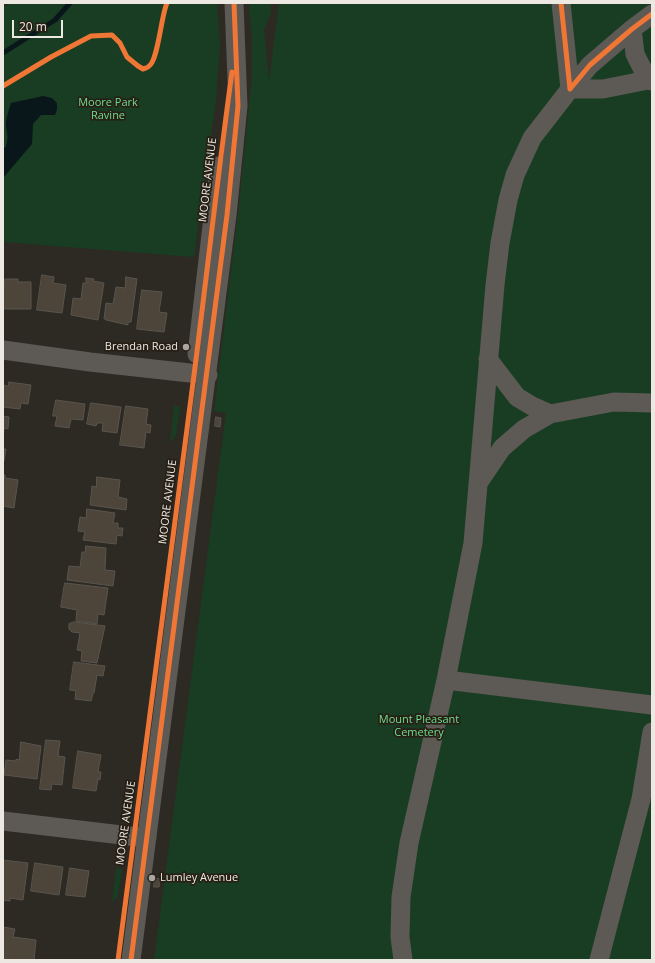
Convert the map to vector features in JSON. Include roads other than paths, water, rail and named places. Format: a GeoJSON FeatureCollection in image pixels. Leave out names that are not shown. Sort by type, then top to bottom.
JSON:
{"type":"FeatureCollection","features":[{"type":"Feature","properties":{"kind":"street","name":"MOORE AVENUE"},"geometry":{"type":"LineString","coordinates":[[131,960],[141,837],[201,374],[228,215],[238,106],[234,3]]}},
{"type":"Feature","properties":{"kind":"street"},"geometry":{"type":"LineString","coordinates":[[561,3],[570,89]]}},
{"type":"Feature","properties":{"kind":"street"},"geometry":{"type":"LineString","coordinates":[[402,960],[400,937],[401,897],[408,851],[446,680],[473,543],[488,359],[499,250],[508,200],[515,175],[532,138],[590,64],[652,14]]}},
{"type":"Feature","properties":{"kind":"street"},"geometry":{"type":"LineString","coordinates":[[570,89],[603,89],[650,80],[635,54],[632,29]]}},
{"type":"Feature","properties":{"kind":"street"},"geometry":{"type":"LineString","coordinates":[[3,350],[90,362],[201,374]]}},
{"type":"Feature","properties":{"kind":"street"},"geometry":{"type":"LineString","coordinates":[[488,359],[517,397],[550,414]]}},
{"type":"Feature","properties":{"kind":"street"},"geometry":{"type":"LineString","coordinates":[[479,482],[502,448],[524,429],[550,414],[614,402],[652,403]]}},
{"type":"Feature","properties":{"kind":"street"},"geometry":{"type":"LineString","coordinates":[[446,680],[652,705]]}},
{"type":"Feature","properties":{"kind":"street"},"geometry":{"type":"LineString","coordinates":[[599,960],[642,798],[652,732]]}},
{"type":"Feature","properties":{"kind":"street"},"geometry":{"type":"LineString","coordinates":[[3,821],[141,837]]}},
{"type":"Feature","properties":{"kind":"street","name":"MOORE AVENUE"},"geometry":{"type":"LineString","coordinates":[[118,960],[141,837]]}},
{"type":"Feature","properties":{"kind":"waterway"},"geometry":{"type":"LineString","coordinates":[[3,53],[55,20],[70,3]]}},
{"type":"Feature","properties":{"kind":"place","name":"Brendan Road"},"geometry":{"type":"Point","coordinates":[186,347]}},
{"type":"Feature","properties":{"kind":"place","name":"Lumley Avenue"},"geometry":{"type":"Point","coordinates":[152,878]}},
{"type":"Feature","properties":{"kind":"park label","name":"Moore Park Ravine"},"geometry":{"type":"Point","coordinates":[108,109]}},
{"type":"Feature","properties":{"kind":"park label","name":"Mount Pleasant Cemetery"},"geometry":{"type":"Point","coordinates":[419,726]}}]}
